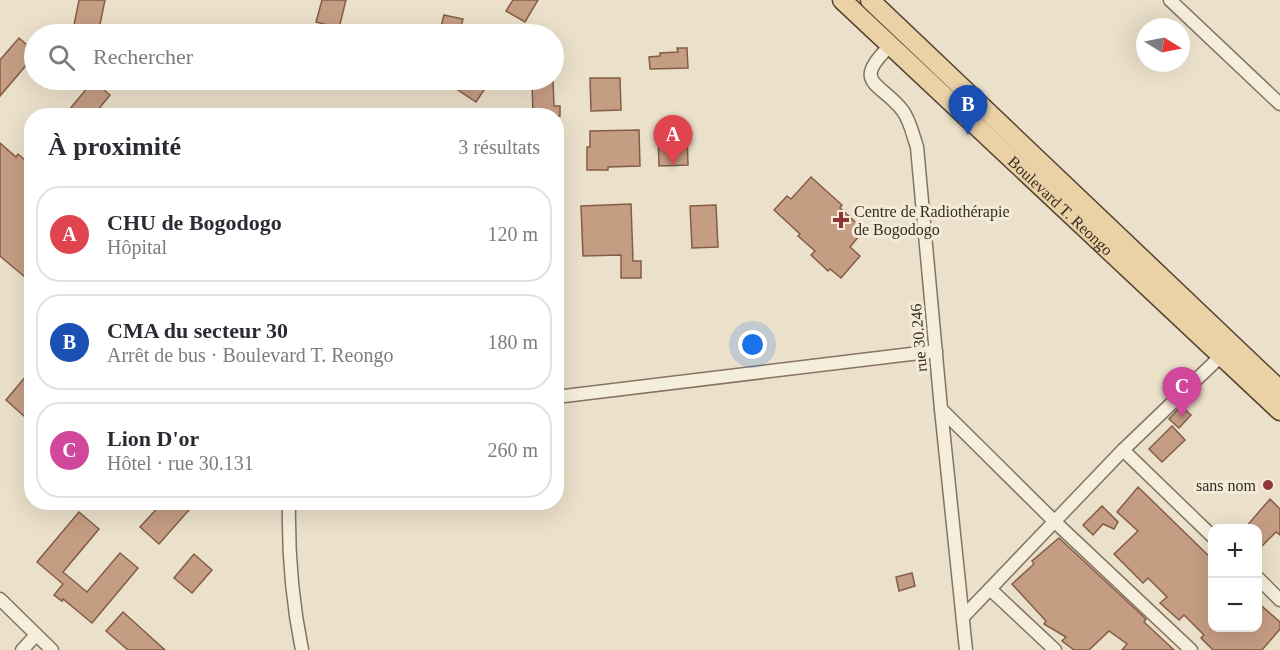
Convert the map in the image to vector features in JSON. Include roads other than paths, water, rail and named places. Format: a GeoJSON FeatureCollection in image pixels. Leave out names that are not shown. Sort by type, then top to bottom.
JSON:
{"type":"FeatureCollection","features":[{"type":"Feature","properties":{"kind":"main road","name":"Boulevard T. Reongo"},"geometry":{"type":"LineString","coordinates":[[842,0],[1280,411]]}},
{"type":"Feature","properties":{"kind":"main road","name":"Boulevard T. Reongo"},"geometry":{"type":"LineString","coordinates":[[870,0],[1280,390]]}},
{"type":"Feature","properties":{"kind":"street"},"geometry":{"type":"LineString","coordinates":[[1170,0],[1280,104]]}},
{"type":"Feature","properties":{"kind":"street","name":"rue 30.246"},"geometry":{"type":"LineString","coordinates":[[890,46],[874,61],[870,70],[872,81],[903,111],[917,147],[966,650]]}},
{"type":"Feature","properties":{"kind":"street"},"geometry":{"type":"LineString","coordinates":[[564,396],[936,351]]}},
{"type":"Feature","properties":{"kind":"street"},"geometry":{"type":"LineString","coordinates":[[963,617],[1123,450],[1222,355]]}},
{"type":"Feature","properties":{"kind":"street"},"geometry":{"type":"LineString","coordinates":[[941,409],[1054,521],[1191,650]]}},
{"type":"Feature","properties":{"kind":"street"},"geometry":{"type":"LineString","coordinates":[[1123,450],[1208,532]]}},
{"type":"Feature","properties":{"kind":"street"},"geometry":{"type":"LineString","coordinates":[[289,510],[288,547],[295,615],[302,650]]}},
{"type":"Feature","properties":{"kind":"street"},"geometry":{"type":"LineString","coordinates":[[1262,583],[1280,600]]}},
{"type":"Feature","properties":{"kind":"street"},"geometry":{"type":"LineString","coordinates":[[990,589],[1055,650]]}},
{"type":"Feature","properties":{"kind":"street"},"geometry":{"type":"LineString","coordinates":[[0,599],[52,650]]}},
{"type":"Feature","properties":{"kind":"street"},"geometry":{"type":"LineString","coordinates":[[22,650],[36,635]]}},
{"type":"Feature","properties":{"kind":"place","name":"CMA du secteur 30"},"geometry":{"type":"Point","coordinates":[968,135]}},
{"type":"Feature","properties":{"kind":"place","name":"CHU de Bogodogo"},"geometry":{"type":"Point","coordinates":[673,165]}},
{"type":"Feature","properties":{"kind":"place","name":"Centre de Radiothérapie de Bogodogo"},"geometry":{"type":"Point","coordinates":[841,220]}},
{"type":"Feature","properties":{"kind":"place","name":"Lion D'or"},"geometry":{"type":"Point","coordinates":[1182,417]}},
{"type":"Feature","properties":{"kind":"place","name":"sans nom"},"geometry":{"type":"Point","coordinates":[1268,485]}}]}
